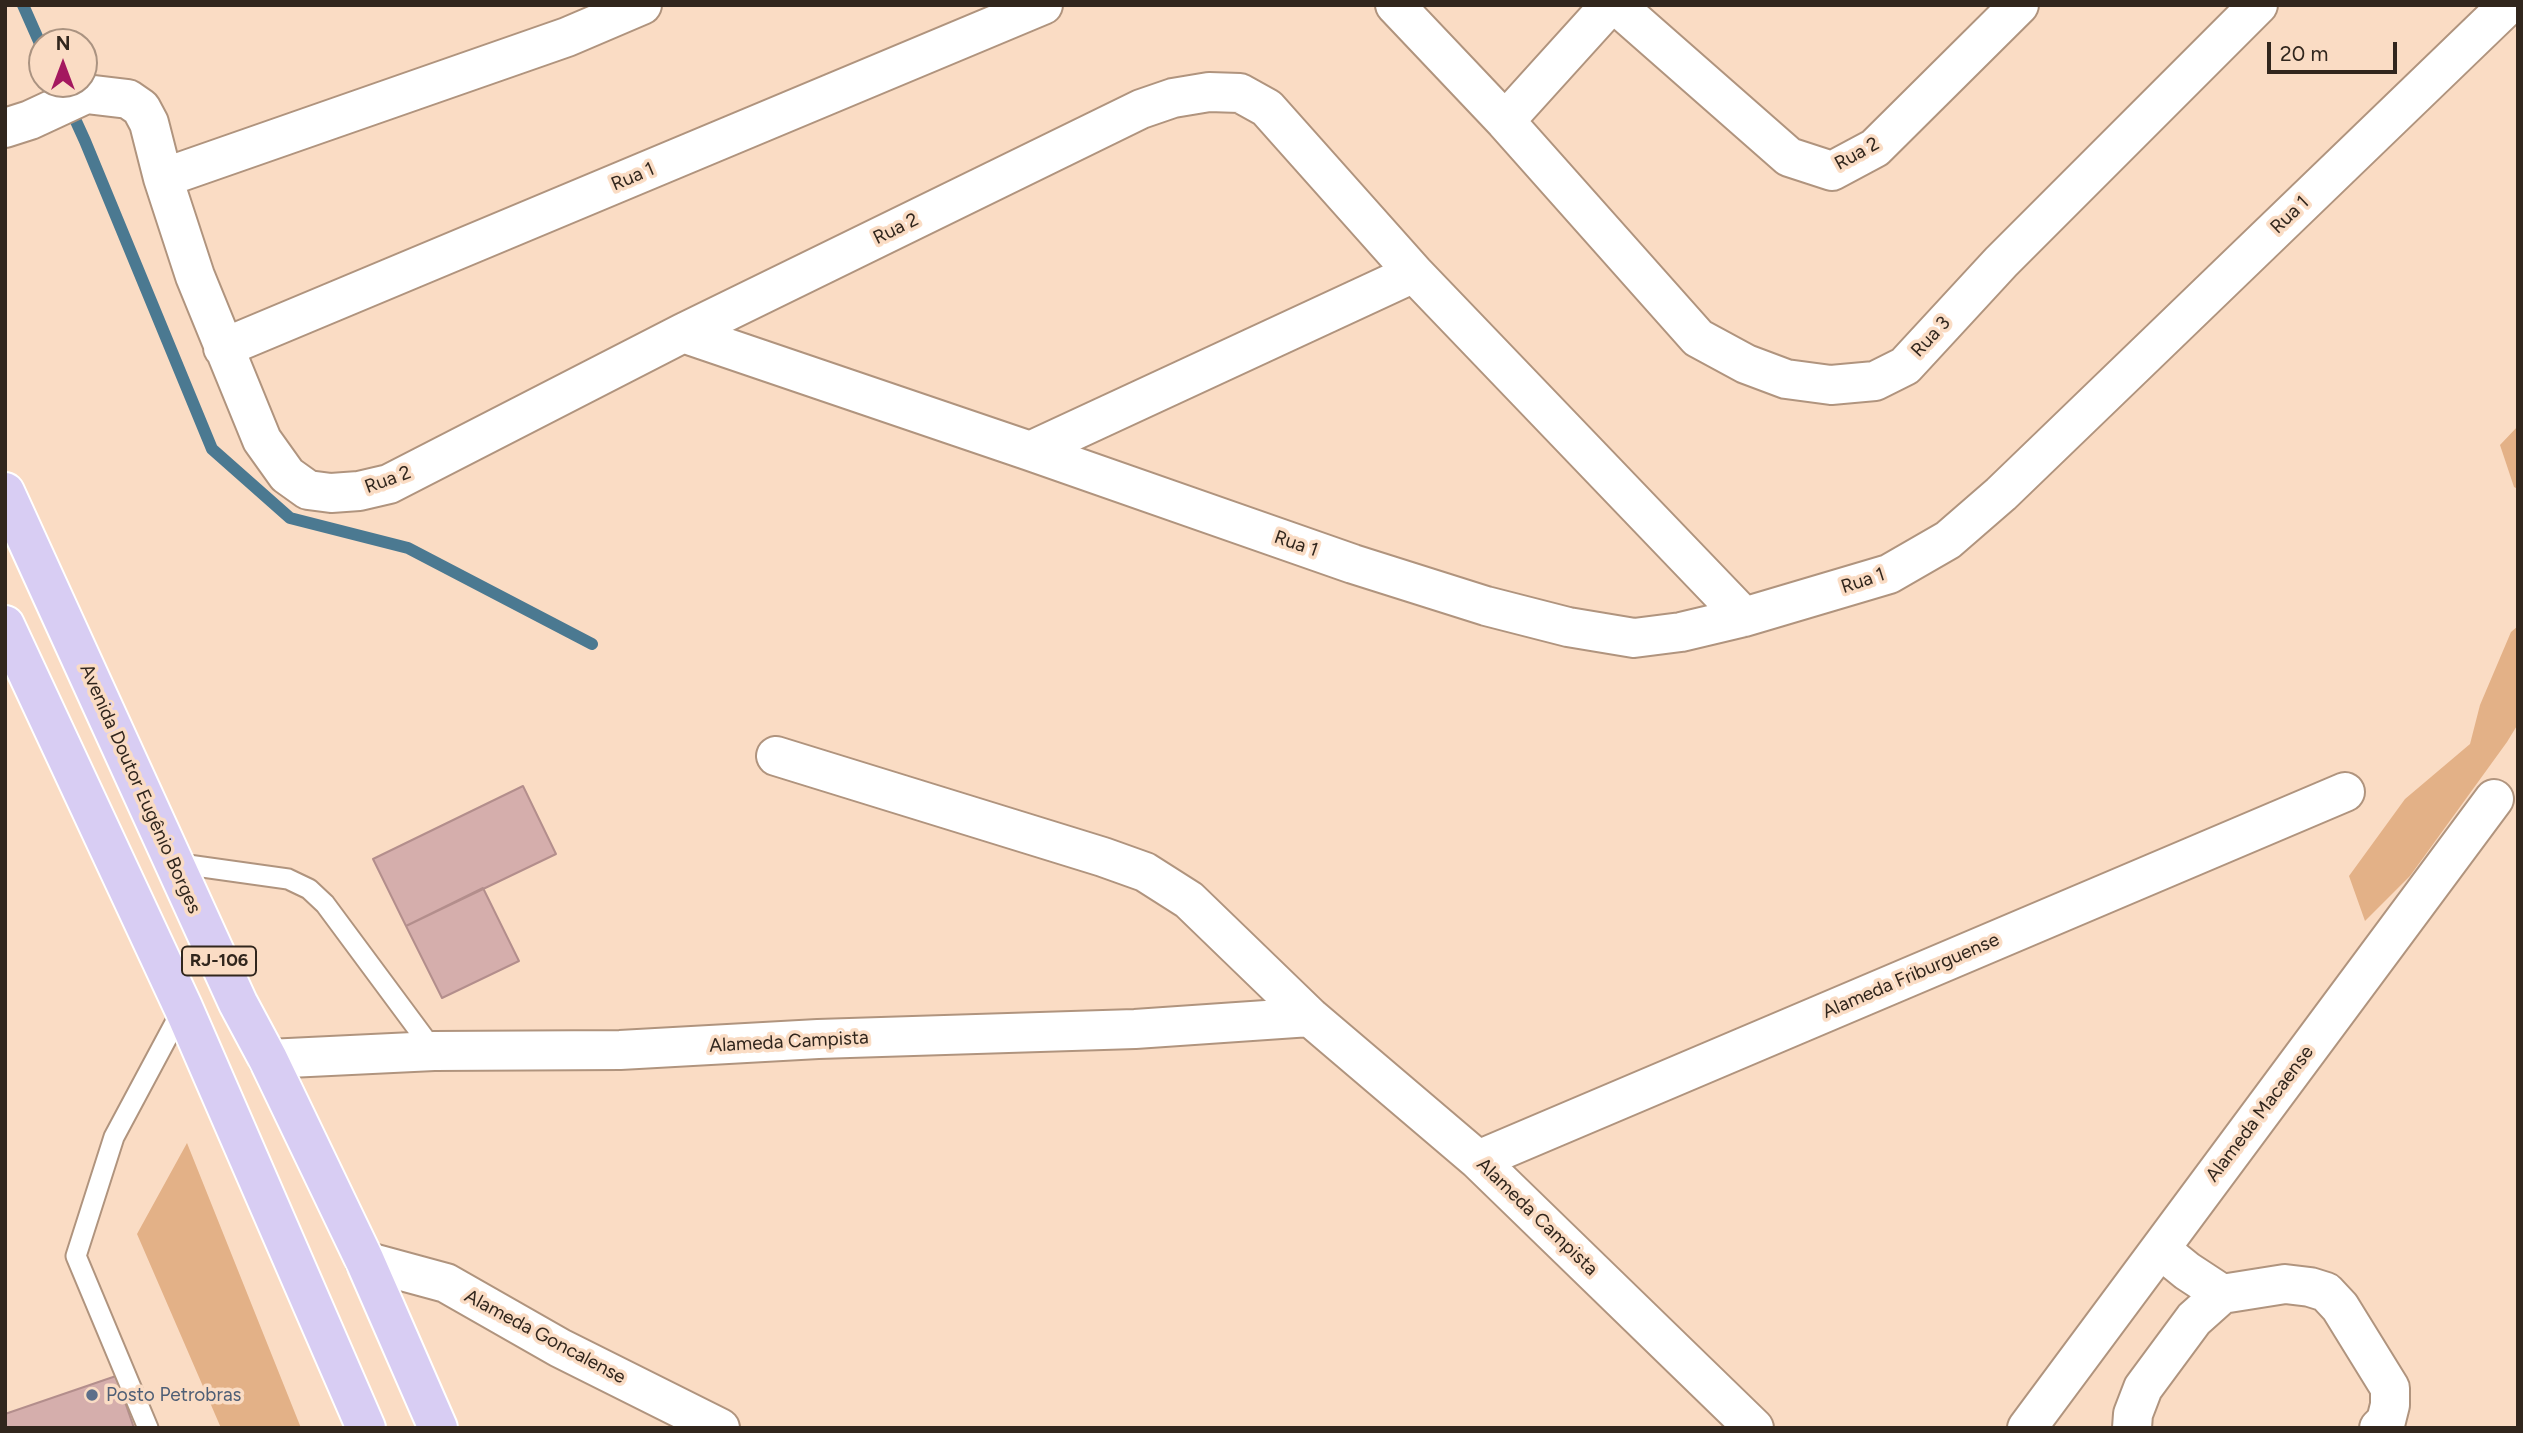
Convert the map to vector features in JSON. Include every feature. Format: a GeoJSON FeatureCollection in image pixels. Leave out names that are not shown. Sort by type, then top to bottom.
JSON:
{"type":"FeatureCollection","features":[{"type":"Feature","properties":{"kind":"highway","name":"Avenida Doutor Eugênio Borges"},"geometry":{"type":"LineString","coordinates":[[5,492],[238,1003],[268,1059],[365,1261],[438,1428]]}},
{"type":"Feature","properties":{"kind":"highway","name":"RJ-106"},"geometry":{"type":"LineString","coordinates":[[5,625],[183,1007],[366,1428]]}},
{"type":"Feature","properties":{"kind":"street"},"geometry":{"type":"LineString","coordinates":[[163,178],[567,37],[642,5]]}},
{"type":"Feature","properties":{"kind":"street","name":"Rua 1"},"geometry":{"type":"LineString","coordinates":[[223,348],[1043,5]]}},
{"type":"Feature","properties":{"kind":"street"},"geometry":{"type":"LineString","coordinates":[[1395,5],[1505,121],[1610,5]]}},
{"type":"Feature","properties":{"kind":"street","name":"Rua 2"},"geometry":{"type":"LineString","coordinates":[[1616,5],[1789,157],[1832,171],[1875,148],[2019,5]]}},
{"type":"Feature","properties":{"kind":"street","name":"Rua 3"},"geometry":{"type":"LineString","coordinates":[[1505,121],[1698,338],[1746,364],[1786,379],[1831,385],[1875,381],[1905,366],[2001,262],[2258,5]]}},
{"type":"Feature","properties":{"kind":"street","name":"Rua 1"},"geometry":{"type":"LineString","coordinates":[[683,333],[1353,564],[1486,606],[1568,627],[1634,638],[1681,632],[1744,617],[1889,574],[1948,540],[2001,494],[2508,5]]}},
{"type":"Feature","properties":{"kind":"street","name":"Rua 2"},"geometry":{"type":"LineString","coordinates":[[5,128],[86,94],[128,99],[141,108],[149,124],[163,178],[195,276],[262,439],[287,475],[308,490],[331,493],[359,491],[389,484],[683,333],[1142,109],[1173,98],[1209,92],[1240,93],[1267,108],[1414,272]]}},
{"type":"Feature","properties":{"kind":"street"},"geometry":{"type":"LineString","coordinates":[[1030,451],[1414,272],[1744,617]]}},
{"type":"Feature","properties":{"kind":"street","name":"Alameda Campista"},"geometry":{"type":"LineString","coordinates":[[776,755],[1145,872],[1189,900],[1310,1017],[1478,1160],[1754,1428]]}},
{"type":"Feature","properties":{"kind":"street","name":"Alameda Friburguense"},"geometry":{"type":"LineString","coordinates":[[1478,1160],[2345,792]]}},
{"type":"Feature","properties":{"kind":"street","name":"Alameda Macaense"},"geometry":{"type":"LineString","coordinates":[[2026,1428],[2494,799]]}},
{"type":"Feature","properties":{"kind":"street","name":"Alameda Campista"},"geometry":{"type":"LineString","coordinates":[[268,1059],[434,1051],[620,1050],[818,1039],[1135,1029],[1310,1017]]}},
{"type":"Feature","properties":{"kind":"street"},"geometry":{"type":"LineString","coordinates":[[2160,1249],[2222,1294]]}},
{"type":"Feature","properties":{"kind":"street","name":"Alameda Goncalense"},"geometry":{"type":"LineString","coordinates":[[365,1261],[446,1283],[561,1348],[720,1428]]}},
{"type":"Feature","properties":{"kind":"street"},"geometry":{"type":"LineString","coordinates":[[2132,1428],[2133,1414],[2143,1388],[2194,1319],[2222,1294],[2285,1284],[2326,1292],[2340,1307],[2390,1388],[2390,1405],[2386,1420],[2379,1428]]}},
{"type":"Feature","properties":{"kind":"lane"},"geometry":{"type":"LineString","coordinates":[[174,863],[288,879],[309,889],[325,904],[434,1051]]}},
{"type":"Feature","properties":{"kind":"lane"},"geometry":{"type":"LineString","coordinates":[[148,1428],[76,1256],[114,1137],[183,1007]]}},
{"type":"Feature","properties":{"kind":"shaded area"},"geometry":{"type":"Polygon","coordinates":[[[2518,426],[2518,489],[2514,487],[2500,445],[2518,426]]]}},
{"type":"Feature","properties":{"kind":"shaded area"},"geometry":{"type":"Polygon","coordinates":[[[2518,626],[2518,724],[2410,876],[2365,921],[2349,876],[2405,799],[2470,744],[2480,705],[2511,632],[2518,626]]]}},
{"type":"Feature","properties":{"kind":"shaded area"},"geometry":{"type":"Polygon","coordinates":[[[187,1143],[301,1428],[221,1428],[137,1234],[187,1143]]]}},
{"type":"Feature","properties":{"kind":"building"},"geometry":{"type":"Polygon","coordinates":[[[523,786],[556,854],[406,926],[373,859],[523,786]]]}},
{"type":"Feature","properties":{"kind":"building"},"geometry":{"type":"Polygon","coordinates":[[[483,888],[519,961],[442,998],[406,926],[483,888]]]}},
{"type":"Feature","properties":{"kind":"building","name":"Posto Petrobras"},"geometry":{"type":"Polygon","coordinates":[[[116,1376],[134,1428],[5,1428],[5,1414],[116,1376]]]}},
{"type":"Feature","properties":{"kind":"waterway"},"geometry":{"type":"LineString","coordinates":[[23,5],[33,28]]}},
{"type":"Feature","properties":{"kind":"waterway"},"geometry":{"type":"LineString","coordinates":[[65,98],[212,449],[290,518],[408,548],[592,644]]}},
{"type":"Feature","properties":{"kind":"place","name":"Posto Petrobras"},"geometry":{"type":"Point","coordinates":[92,1395]}}]}
